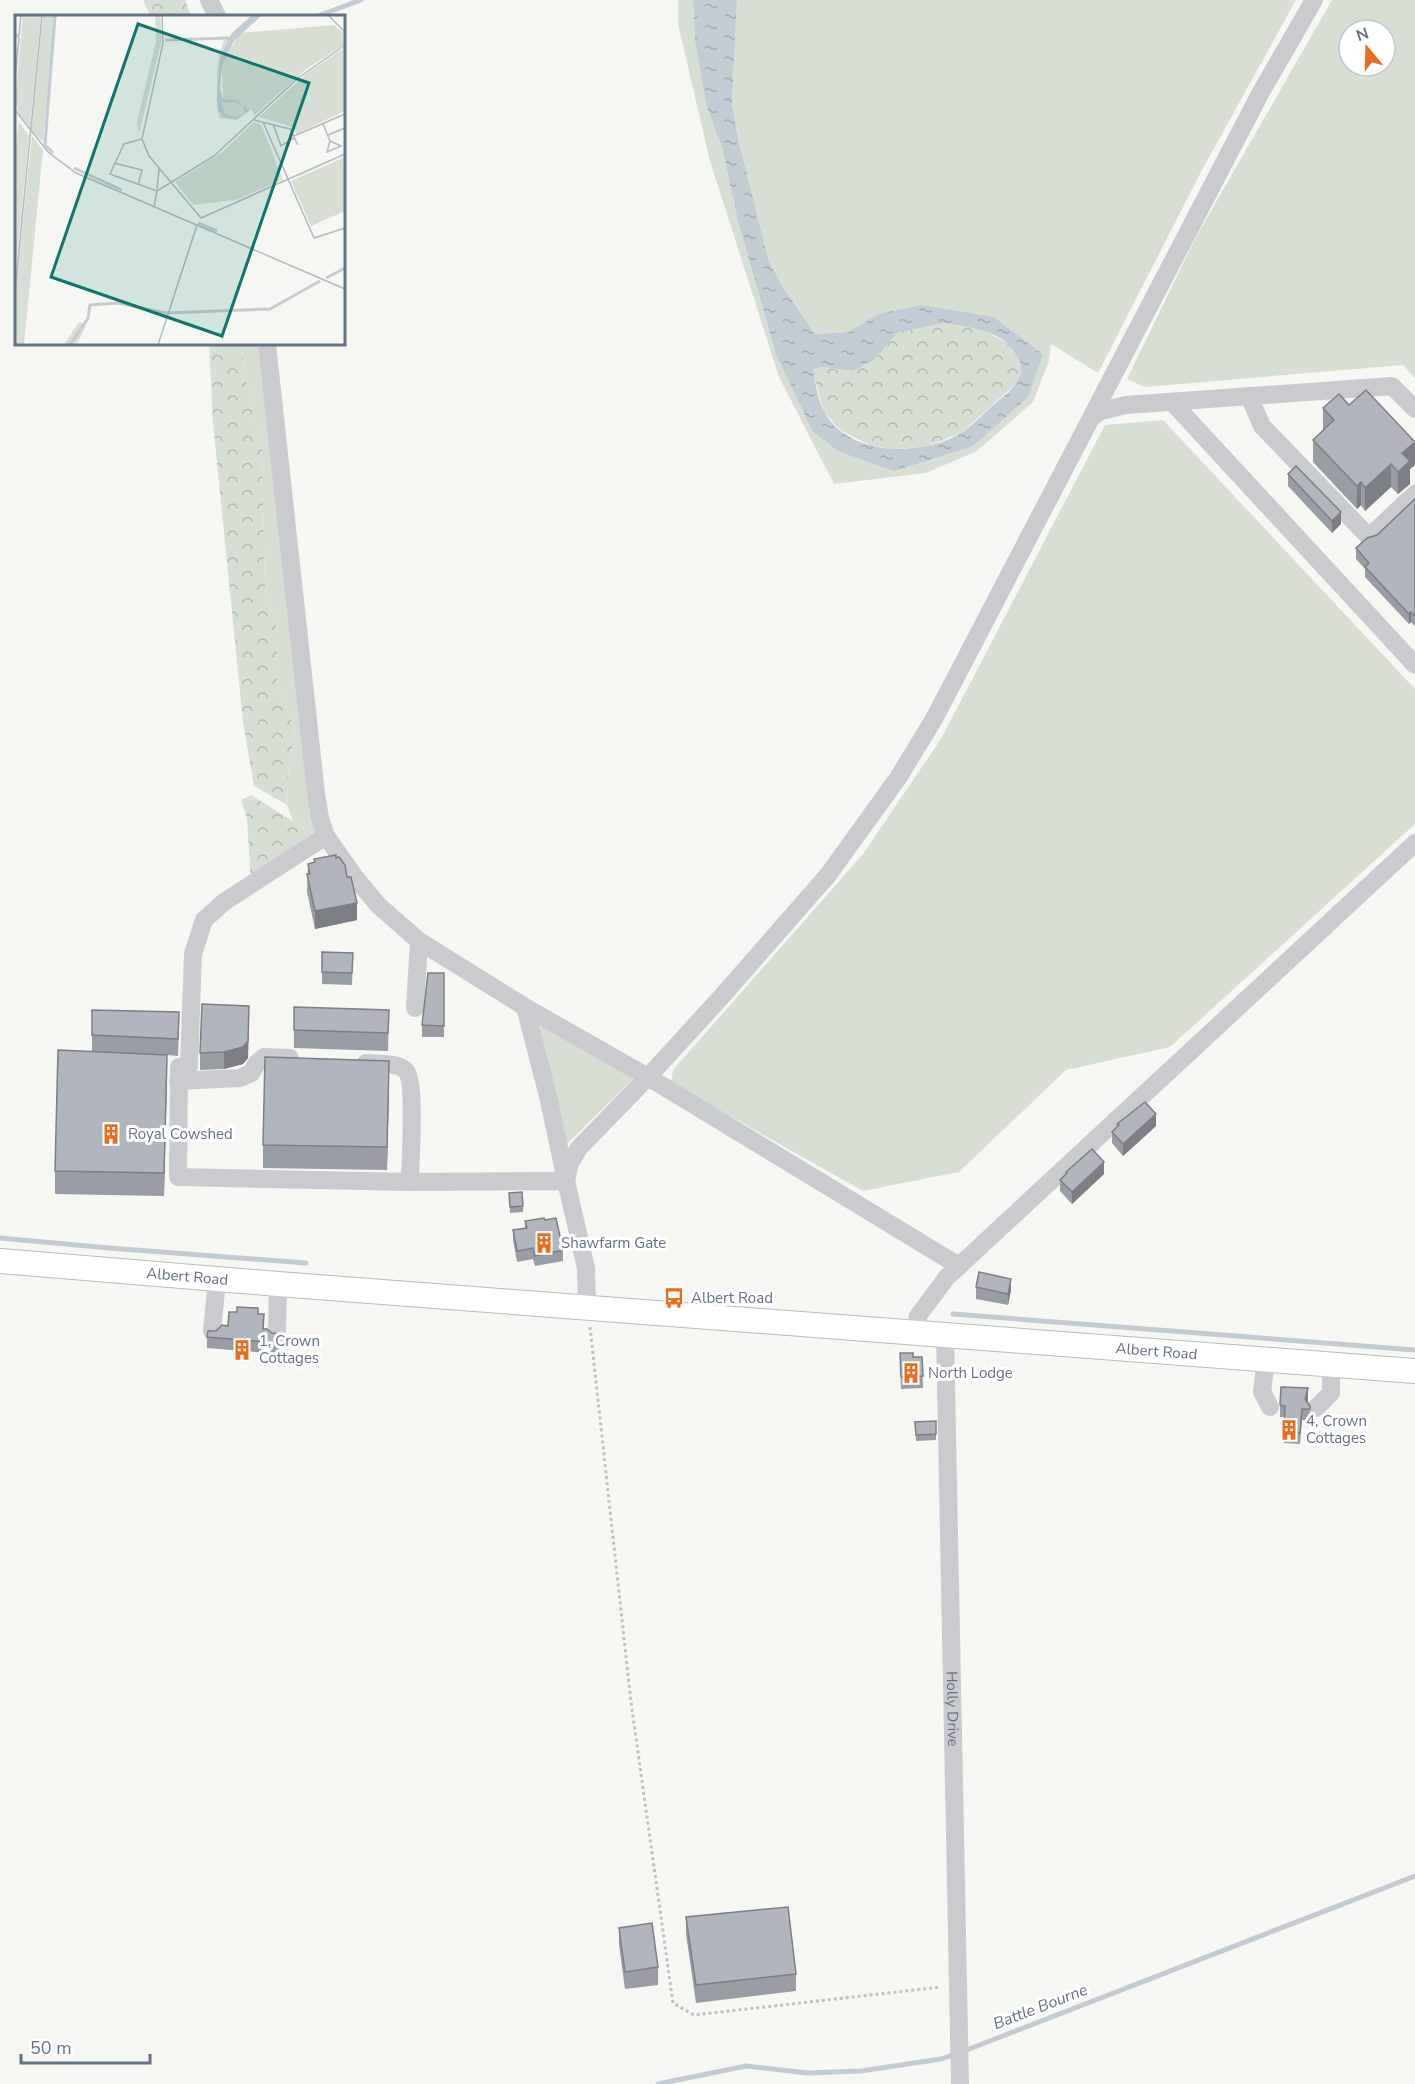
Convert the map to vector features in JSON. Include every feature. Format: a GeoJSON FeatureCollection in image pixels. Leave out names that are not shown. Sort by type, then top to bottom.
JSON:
{"type":"FeatureCollection","features":[{"type":"Feature","properties":{"kind":"main road","name":"Albert Road"},"geometry":{"type":"LineString","coordinates":[[0,1261],[217,1280],[1415,1371]]}},
{"type":"Feature","properties":{"kind":"lane"},"geometry":{"type":"LineString","coordinates":[[209,0],[216,15]]}},
{"type":"Feature","properties":{"kind":"lane"},"geometry":{"type":"LineString","coordinates":[[566,1181],[570,1163],[579,1148],[648,1077],[828,875],[898,778],[934,719],[1261,92],[1314,0]]}},
{"type":"Feature","properties":{"kind":"lane"},"geometry":{"type":"LineString","coordinates":[[267,345],[316,794],[326,836],[354,876],[378,905],[419,941],[525,1007],[648,1077],[959,1266]]}},
{"type":"Feature","properties":{"kind":"lane"},"geometry":{"type":"LineString","coordinates":[[1091,418],[1101,411],[1118,406],[1392,386],[1415,409]]}},
{"type":"Feature","properties":{"kind":"lane"},"geometry":{"type":"LineString","coordinates":[[1249,396],[1262,426],[1369,537],[1415,494]]}},
{"type":"Feature","properties":{"kind":"lane"},"geometry":{"type":"LineString","coordinates":[[1172,402],[1415,665]]}},
{"type":"Feature","properties":{"kind":"lane"},"geometry":{"type":"LineString","coordinates":[[178,1074],[189,1067],[193,954],[204,920],[224,902],[326,836]]}},
{"type":"Feature","properties":{"kind":"lane"},"geometry":{"type":"LineString","coordinates":[[916,1332],[918,1316],[947,1277],[1415,843]]}},
{"type":"Feature","properties":{"kind":"lane"},"geometry":{"type":"LineString","coordinates":[[415,1008],[419,941]]}},
{"type":"Feature","properties":{"kind":"lane"},"geometry":{"type":"LineString","coordinates":[[525,1007],[586,1268],[587,1307]]}},
{"type":"Feature","properties":{"kind":"lane"},"geometry":{"type":"LineString","coordinates":[[159,1066],[178,1074],[240,1078],[251,1073],[264,1057],[309,1059]]}},
{"type":"Feature","properties":{"kind":"lane"},"geometry":{"type":"LineString","coordinates":[[344,1061],[399,1066],[408,1073],[411,1103],[410,1182]]}},
{"type":"Feature","properties":{"kind":"lane"},"geometry":{"type":"LineString","coordinates":[[178,1074],[178,1177],[410,1182],[566,1181]]}},
{"type":"Feature","properties":{"kind":"lane"},"geometry":{"type":"LineString","coordinates":[[212,1331],[217,1280]]}},
{"type":"Feature","properties":{"kind":"lane"},"geometry":{"type":"LineString","coordinates":[[277,1334],[278,1284]]}},
{"type":"Feature","properties":{"kind":"lane","name":"Holly Drive"},"geometry":{"type":"LineString","coordinates":[[945,1334],[960,2084]]}},
{"type":"Feature","properties":{"kind":"lane"},"geometry":{"type":"LineString","coordinates":[[1266,1360],[1262,1392],[1270,1407]]}},
{"type":"Feature","properties":{"kind":"lane"},"geometry":{"type":"LineString","coordinates":[[1316,1408],[1331,1393],[1331,1365]]}},
{"type":"Feature","properties":{"kind":"path"},"geometry":{"type":"LineString","coordinates":[[587,1307],[631,1702],[673,2003],[694,2014],[957,1986]]}},
{"type":"Feature","properties":{"kind":"green space"},"geometry":{"type":"Polygon","coordinates":[[[143,0],[185,0],[191,15],[150,15],[143,0]]]}},
{"type":"Feature","properties":{"kind":"green space"},"geometry":{"type":"Polygon","coordinates":[[[678,0],[693,0],[695,41],[706,105],[722,147],[738,221],[776,354],[814,432],[840,452],[973,446],[1043,354],[994,317],[878,314],[848,332],[815,334],[769,262],[738,138],[732,103],[737,0],[1296,0],[1202,170],[1098,373],[1051,344],[1049,361],[1033,402],[977,451],[926,473],[834,484],[779,377],[710,161],[678,24],[678,0]]]}},
{"type":"Feature","properties":{"kind":"green space"},"geometry":{"type":"Polygon","coordinates":[[[1332,0],[1415,0],[1415,378],[1403,365],[1145,387],[1127,379],[1196,237],[1332,0]]]}},
{"type":"Feature","properties":{"kind":"green space"},"geometry":{"type":"Polygon","coordinates":[[[944,323],[982,329],[1012,346],[1022,366],[1018,382],[961,433],[923,448],[891,449],[871,446],[842,431],[824,412],[812,369],[822,367],[853,371],[874,360],[897,333],[944,323]]]}},
{"type":"Feature","properties":{"kind":"green space"},"geometry":{"type":"Polygon","coordinates":[[[209,345],[242,345],[244,371],[262,449],[265,586],[278,633],[277,684],[296,733],[289,760],[287,805],[254,786],[243,722],[213,423],[209,345]]]}},
{"type":"Feature","properties":{"kind":"green space"},"geometry":{"type":"Polygon","coordinates":[[[242,345],[263,345],[318,837],[293,821],[287,805],[289,760],[296,733],[277,684],[278,633],[265,586],[262,449],[244,371],[242,345]]]}},
{"type":"Feature","properties":{"kind":"green space"},"geometry":{"type":"Polygon","coordinates":[[[1163,420],[1415,689],[1415,824],[1170,1047],[1066,1070],[959,1172],[863,1191],[671,1083],[673,1070],[863,854],[941,739],[1105,425],[1163,420]]]}},
{"type":"Feature","properties":{"kind":"green space"},"geometry":{"type":"Polygon","coordinates":[[[251,795],[318,837],[251,881],[247,818],[241,800],[251,795]]]}},
{"type":"Feature","properties":{"kind":"green space"},"geometry":{"type":"Polygon","coordinates":[[[545,1021],[634,1078],[564,1147],[539,1026],[545,1021]]]}},
{"type":"Feature","properties":{"kind":"water"},"geometry":{"type":"Polygon","coordinates":[[[693,0],[737,0],[732,103],[738,138],[769,262],[815,334],[848,332],[878,314],[921,305],[994,317],[1043,354],[1028,397],[973,446],[894,471],[840,452],[813,432],[776,354],[738,221],[722,147],[706,105],[695,41],[693,0]],[[944,323],[897,333],[874,360],[853,371],[822,367],[813,369],[823,408],[836,427],[851,438],[888,449],[927,446],[961,433],[1011,389],[1019,379],[1021,365],[1003,340],[974,328],[944,323]]]}},
{"type":"Feature","properties":{"kind":"building"},"geometry":{"type":"Polygon","coordinates":[[[1366,390],[1415,442],[1402,453],[1410,461],[1398,472],[1391,464],[1365,488],[1361,482],[1357,486],[1313,440],[1334,420],[1323,408],[1339,394],[1349,405],[1366,390]]]}},
{"type":"Feature","properties":{"kind":"building"},"geometry":{"type":"Polygon","coordinates":[[[1296,466],[1341,512],[1332,521],[1288,474],[1296,466]]]}},
{"type":"Feature","properties":{"kind":"building"},"geometry":{"type":"Polygon","coordinates":[[[1415,499],[1415,616],[1411,612],[1409,614],[1365,567],[1369,563],[1356,548],[1367,538],[1377,535],[1415,499]]]}},
{"type":"Feature","properties":{"kind":"building"},"geometry":{"type":"Polygon","coordinates":[[[336,855],[336,858],[339,857],[345,865],[347,877],[351,877],[357,903],[315,911],[307,874],[310,874],[308,864],[315,862],[314,859],[336,855]]]}},
{"type":"Feature","properties":{"kind":"building"},"geometry":{"type":"Polygon","coordinates":[[[322,952],[353,953],[352,973],[322,972],[322,952]]]}},
{"type":"Feature","properties":{"kind":"building"},"geometry":{"type":"Polygon","coordinates":[[[428,973],[444,973],[444,1026],[422,1025],[428,973]]]}},
{"type":"Feature","properties":{"kind":"building"},"geometry":{"type":"Polygon","coordinates":[[[202,1004],[249,1006],[248,1041],[243,1047],[224,1052],[200,1053],[202,1004]]]}},
{"type":"Feature","properties":{"kind":"building"},"geometry":{"type":"Polygon","coordinates":[[[294,1007],[389,1010],[388,1033],[294,1030],[294,1007]]]}},
{"type":"Feature","properties":{"kind":"building"},"geometry":{"type":"Polygon","coordinates":[[[92,1010],[179,1012],[178,1039],[92,1035],[92,1010]]]}},
{"type":"Feature","properties":{"kind":"building","name":"Royal Cowshed"},"geometry":{"type":"Polygon","coordinates":[[[58,1050],[167,1055],[164,1173],[55,1171],[58,1050]]]}},
{"type":"Feature","properties":{"kind":"building"},"geometry":{"type":"Polygon","coordinates":[[[265,1057],[389,1061],[387,1147],[263,1145],[265,1057]]]}},
{"type":"Feature","properties":{"kind":"building"},"geometry":{"type":"Polygon","coordinates":[[[1145,1102],[1156,1114],[1123,1144],[1112,1132],[1119,1125],[1117,1124],[1145,1102]]]}},
{"type":"Feature","properties":{"kind":"building"},"geometry":{"type":"Polygon","coordinates":[[[1092,1149],[1104,1162],[1072,1192],[1060,1180],[1092,1149]]]}},
{"type":"Feature","properties":{"kind":"building"},"geometry":{"type":"Polygon","coordinates":[[[522,1192],[523,1206],[510,1207],[509,1193],[522,1192]]]}},
{"type":"Feature","properties":{"kind":"building"},"geometry":{"type":"Polygon","coordinates":[[[544,1218],[545,1220],[556,1218],[563,1250],[535,1256],[533,1248],[517,1251],[513,1230],[527,1228],[525,1221],[544,1218]]]}},
{"type":"Feature","properties":{"kind":"building"},"geometry":{"type":"Polygon","coordinates":[[[979,1272],[1011,1279],[1008,1294],[976,1287],[979,1272]]]}},
{"type":"Feature","properties":{"kind":"building"},"geometry":{"type":"Polygon","coordinates":[[[237,1307],[258,1308],[258,1314],[264,1314],[263,1329],[280,1334],[279,1343],[207,1337],[208,1331],[216,1331],[222,1325],[228,1326],[229,1312],[237,1312],[237,1307]]]}},
{"type":"Feature","properties":{"kind":"building"},"geometry":{"type":"Polygon","coordinates":[[[900,1353],[913,1353],[913,1357],[922,1357],[923,1376],[901,1377],[900,1353]]]}},
{"type":"Feature","properties":{"kind":"building"},"geometry":{"type":"Polygon","coordinates":[[[1281,1387],[1308,1388],[1305,1399],[1310,1409],[1302,1409],[1300,1433],[1284,1432],[1285,1406],[1280,1405],[1281,1387]]]}},
{"type":"Feature","properties":{"kind":"building"},"geometry":{"type":"Polygon","coordinates":[[[936,1421],[936,1434],[916,1435],[915,1422],[936,1421]]]}},
{"type":"Feature","properties":{"kind":"building"},"geometry":{"type":"Polygon","coordinates":[[[788,1907],[796,1974],[696,1985],[686,1917],[788,1907]]]}},
{"type":"Feature","properties":{"kind":"building"},"geometry":{"type":"Polygon","coordinates":[[[652,1923],[658,1967],[625,1972],[619,1928],[652,1923]]]}},
{"type":"Feature","properties":{"kind":"waterway"},"geometry":{"type":"LineString","coordinates":[[321,15],[361,0]]}},
{"type":"Feature","properties":{"kind":"waterway"},"geometry":{"type":"LineString","coordinates":[[0,1238],[306,1263]]}},
{"type":"Feature","properties":{"kind":"waterway"},"geometry":{"type":"LineString","coordinates":[[953,1314],[1415,1350]]}},
{"type":"Feature","properties":{"kind":"waterway","name":"Battle Bourne"},"geometry":{"type":"LineString","coordinates":[[964,2051],[1415,1876]]}},
{"type":"Feature","properties":{"kind":"waterway","name":"Battle Bourne"},"geometry":{"type":"LineString","coordinates":[[658,2084],[746,2066],[807,2073],[861,2071],[941,2059],[955,2054]]}},
{"type":"Feature","properties":{"kind":"place","name":"Royal Cowshed"},"geometry":{"type":"Point","coordinates":[111,1134]}},
{"type":"Feature","properties":{"kind":"place","name":"Shawfarm Gate"},"geometry":{"type":"Point","coordinates":[544,1243]}},
{"type":"Feature","properties":{"kind":"place","name":"Albert Road"},"geometry":{"type":"Point","coordinates":[674,1298]}},
{"type":"Feature","properties":{"kind":"place","name":"1, Crown Cottages"},"geometry":{"type":"Point","coordinates":[242,1350]}},
{"type":"Feature","properties":{"kind":"place","name":"North Lodge"},"geometry":{"type":"Point","coordinates":[911,1373]}},
{"type":"Feature","properties":{"kind":"place","name":"4, Crown Cottages"},"geometry":{"type":"Point","coordinates":[1289,1430]}}]}
